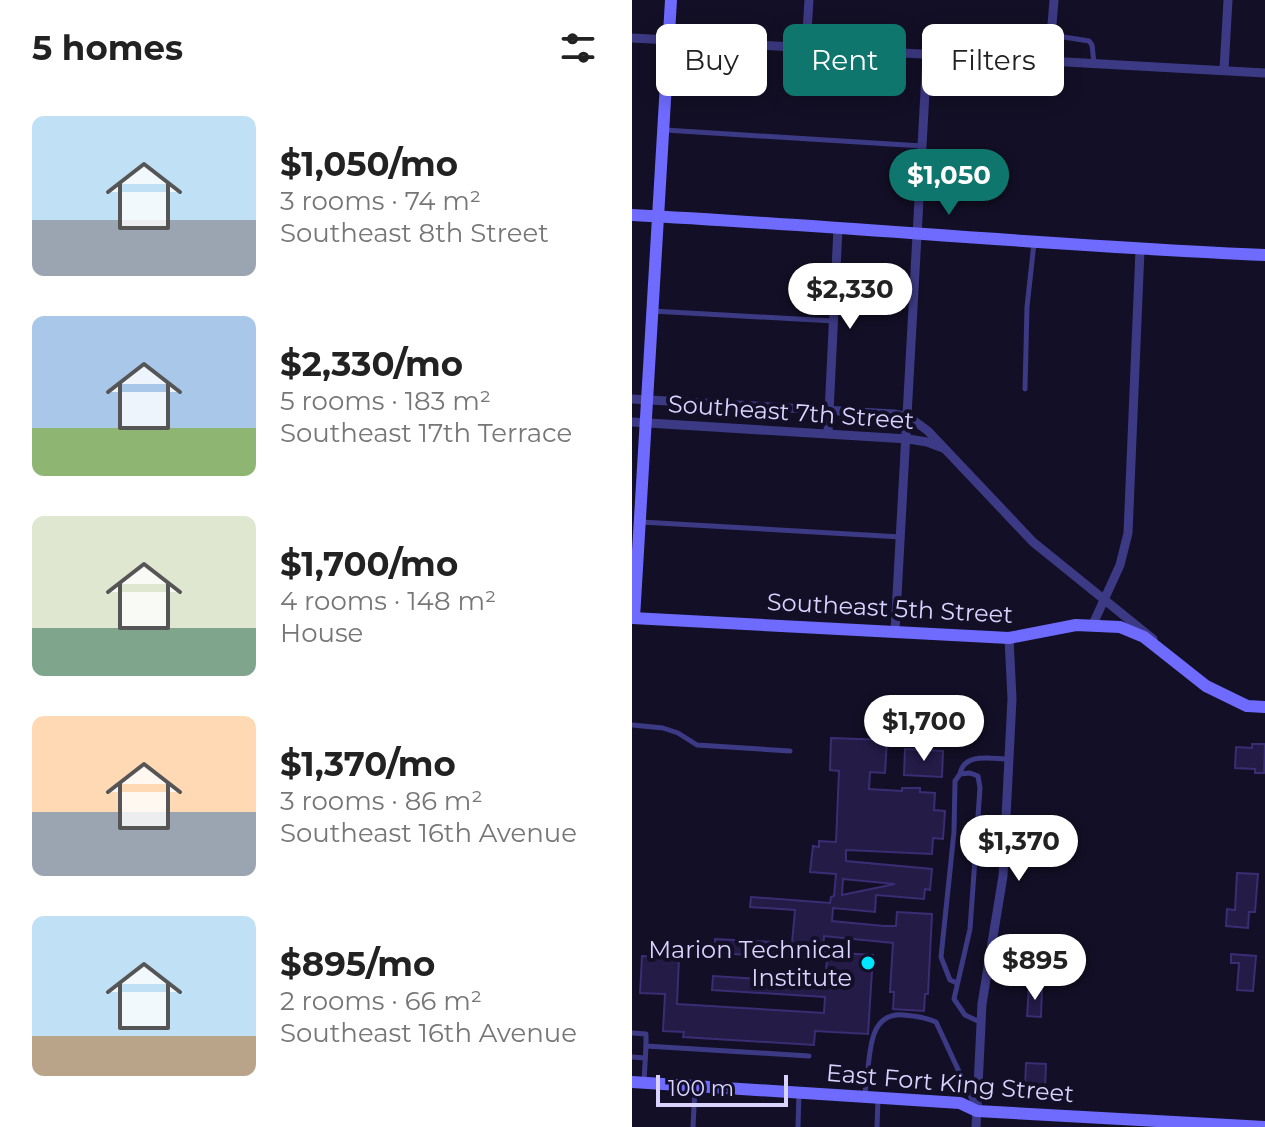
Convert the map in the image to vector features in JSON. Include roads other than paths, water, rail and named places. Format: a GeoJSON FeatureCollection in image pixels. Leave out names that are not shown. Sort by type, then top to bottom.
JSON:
{"type":"FeatureCollection","features":[{"type":"Feature","properties":{"kind":"street"},"geometry":{"type":"LineString","coordinates":[[669,24],[671,0]]}},
{"type":"Feature","properties":{"kind":"street"},"geometry":{"type":"LineString","coordinates":[[807,24],[809,0]]}},
{"type":"Feature","properties":{"kind":"street"},"geometry":{"type":"LineString","coordinates":[[1052,24],[1054,0]]}},
{"type":"Feature","properties":{"kind":"street"},"geometry":{"type":"LineString","coordinates":[[1224,70],[1228,0]]}},
{"type":"Feature","properties":{"kind":"street"},"geometry":{"type":"LineString","coordinates":[[632,38],[656,39]]}},
{"type":"Feature","properties":{"kind":"street"},"geometry":{"type":"LineString","coordinates":[[1064,63],[1265,73]]}},
{"type":"Feature","properties":{"kind":"street"},"geometry":{"type":"LineString","coordinates":[[633,618],[635,544],[640,522],[639,399],[651,311],[664,96]]}},
{"type":"Feature","properties":{"kind":"street"},"geometry":{"type":"LineString","coordinates":[[895,631],[925,96]]}},
{"type":"Feature","properties":{"kind":"street"},"geometry":{"type":"LineString","coordinates":[[632,215],[1140,250],[1265,255]]}},
{"type":"Feature","properties":{"kind":"street"},"geometry":{"type":"LineString","coordinates":[[828,433],[838,228]]}},
{"type":"Feature","properties":{"kind":"street"},"geometry":{"type":"LineString","coordinates":[[1093,624],[1120,565],[1128,533],[1140,250]]}},
{"type":"Feature","properties":{"kind":"street","name":"Southeast 7th Street"},"geometry":{"type":"LineString","coordinates":[[639,399],[909,417],[946,450],[1033,542],[1150,634],[1159,649]]}},
{"type":"Feature","properties":{"kind":"street","name":"Southeast 7th Street"},"geometry":{"type":"LineString","coordinates":[[638,422],[908,439],[927,442],[946,450]]}},
{"type":"Feature","properties":{"kind":"street","name":"Southeast 5th Street"},"geometry":{"type":"LineString","coordinates":[[633,618],[1009,638],[1093,624],[1120,627],[1144,637],[1206,686],[1247,706],[1265,707]]}},
{"type":"Feature","properties":{"kind":"street"},"geometry":{"type":"LineString","coordinates":[[976,1127],[981,1023],[988,960],[1000,909],[1003,876],[1012,699],[1009,638]]}},
{"type":"Feature","properties":{"kind":"street","name":"East Fort King Street"},"geometry":{"type":"LineString","coordinates":[[638,1083],[960,1103],[977,1111],[1029,1116],[1265,1127]]}},
{"type":"Feature","properties":{"kind":"lane"},"geometry":{"type":"LineString","coordinates":[[1064,37],[1089,41],[1094,64]]}},
{"type":"Feature","properties":{"kind":"lane"},"geometry":{"type":"LineString","coordinates":[[662,129],[923,146]]}},
{"type":"Feature","properties":{"kind":"lane"},"geometry":{"type":"LineString","coordinates":[[1025,389],[1027,307],[1034,242]]}},
{"type":"Feature","properties":{"kind":"lane"},"geometry":{"type":"LineString","coordinates":[[651,311],[834,321]]}},
{"type":"Feature","properties":{"kind":"lane"},"geometry":{"type":"LineString","coordinates":[[640,522],[901,537]]}},
{"type":"Feature","properties":{"kind":"lane"},"geometry":{"type":"LineString","coordinates":[[632,725],[663,728],[697,745],[790,751]]}},
{"type":"Feature","properties":{"kind":"lane"},"geometry":{"type":"LineString","coordinates":[[957,983],[950,980],[941,957],[954,832],[955,781],[962,765],[969,759],[1009,759]]}},
{"type":"Feature","properties":{"kind":"lane"},"geometry":{"type":"LineString","coordinates":[[960,774],[978,776],[980,788],[970,929],[954,999],[965,1015],[981,1023]]}},
{"type":"Feature","properties":{"kind":"lane"},"geometry":{"type":"LineString","coordinates":[[864,1096],[870,1073],[872,1037],[877,1025],[895,1014],[925,1017],[936,1022],[940,1029],[977,1111]]}},
{"type":"Feature","properties":{"kind":"lane"},"geometry":{"type":"LineString","coordinates":[[632,1033],[646,1034],[645,1058],[638,1083]]}},
{"type":"Feature","properties":{"kind":"lane"},"geometry":{"type":"LineString","coordinates":[[646,1046],[809,1056]]}},
{"type":"Feature","properties":{"kind":"lane"},"geometry":{"type":"LineString","coordinates":[[632,1057],[645,1058]]}},
{"type":"Feature","properties":{"kind":"lane"},"geometry":{"type":"LineString","coordinates":[[693,1127],[695,1086]]}},
{"type":"Feature","properties":{"kind":"lane"},"geometry":{"type":"LineString","coordinates":[[798,1127],[799,1093]]}},
{"type":"Feature","properties":{"kind":"lane"},"geometry":{"type":"LineString","coordinates":[[877,1127],[878,1097]]}},
{"type":"Feature","properties":{"kind":"place","name":"Marion Technical Institute"},"geometry":{"type":"Point","coordinates":[868,963]}}]}
